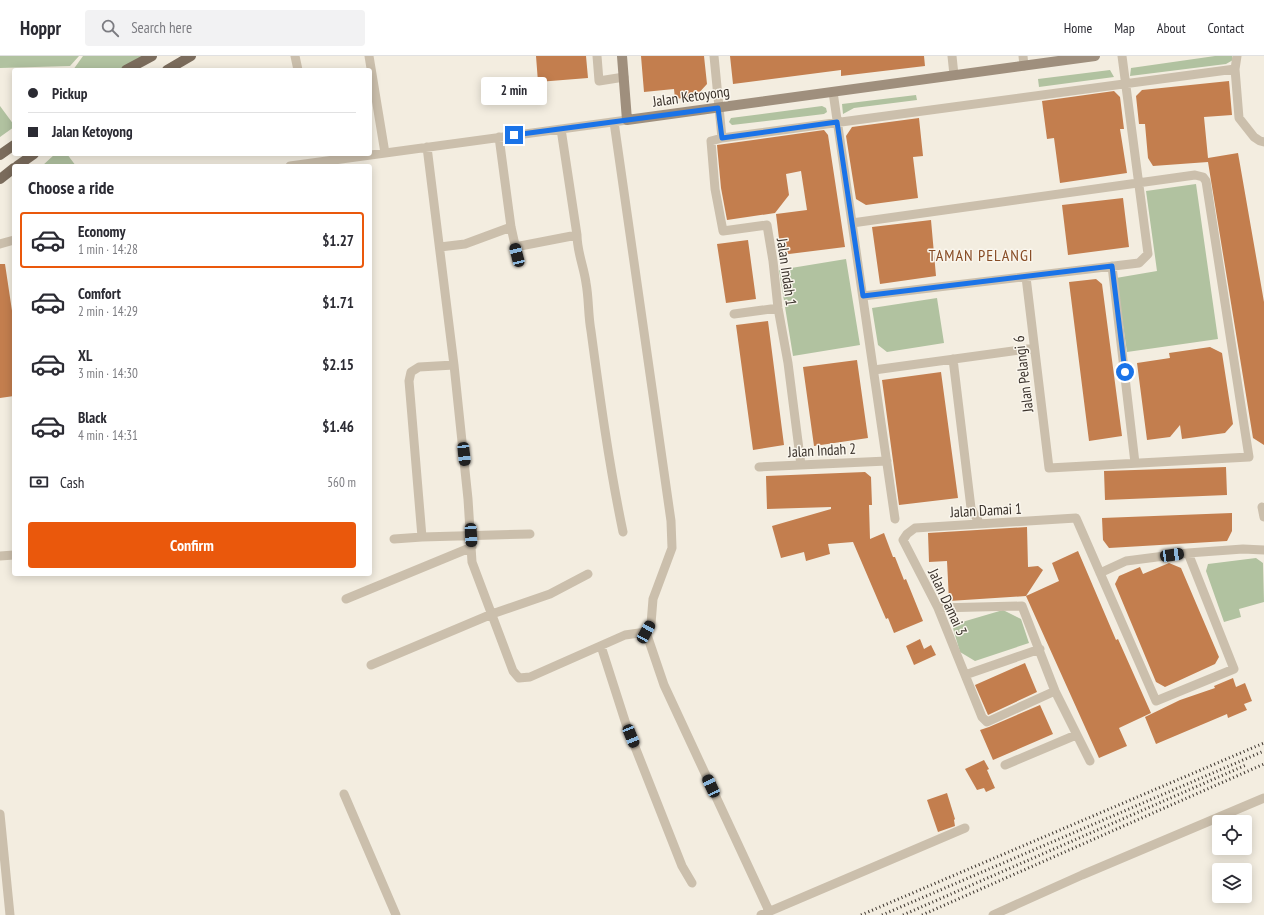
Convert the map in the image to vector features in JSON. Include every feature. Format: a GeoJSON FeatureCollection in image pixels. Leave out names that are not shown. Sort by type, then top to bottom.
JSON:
{"type":"FeatureCollection","features":[{"type":"Feature","properties":{"kind":"main road"},"geometry":{"type":"LineString","coordinates":[[130,68],[152,56]]}},
{"type":"Feature","properties":{"kind":"main road"},"geometry":{"type":"LineString","coordinates":[[170,68],[191,56]]}},
{"type":"Feature","properties":{"kind":"main road"},"geometry":{"type":"LineString","coordinates":[[0,155],[12,146]]}},
{"type":"Feature","properties":{"kind":"main road"},"geometry":{"type":"LineString","coordinates":[[20,164],[31,156]]}},
{"type":"Feature","properties":{"kind":"main road"},"geometry":{"type":"LineString","coordinates":[[1,178],[12,170]]}},
{"type":"Feature","properties":{"kind":"street"},"geometry":{"type":"LineString","coordinates":[[295,56],[298,68]]}},
{"type":"Feature","properties":{"kind":"street"},"geometry":{"type":"LineString","coordinates":[[369,56],[371,68]]}},
{"type":"Feature","properties":{"kind":"street"},"geometry":{"type":"LineString","coordinates":[[597,56],[599,80],[624,77]]}},
{"type":"Feature","properties":{"kind":"street"},"geometry":{"type":"LineString","coordinates":[[622,56],[627,120]]}},
{"type":"Feature","properties":{"kind":"street"},"geometry":{"type":"LineString","coordinates":[[714,56],[722,138],[1235,69]]}},
{"type":"Feature","properties":{"kind":"street"},"geometry":{"type":"LineString","coordinates":[[952,56],[954,75]]}},
{"type":"Feature","properties":{"kind":"street","name":"Jalan Ketoyong"},"geometry":{"type":"LineString","coordinates":[[372,154],[954,75],[1023,61],[1095,56]]}},
{"type":"Feature","properties":{"kind":"street"},"geometry":{"type":"LineString","coordinates":[[863,296],[1138,263],[1148,254],[1122,56]]}},
{"type":"Feature","properties":{"kind":"street"},"geometry":{"type":"LineString","coordinates":[[1237,56],[1235,69],[1239,118],[1254,137],[1264,142]]}},
{"type":"Feature","properties":{"kind":"street"},"geometry":{"type":"LineString","coordinates":[[372,74],[385,153]]}},
{"type":"Feature","properties":{"kind":"street"},"geometry":{"type":"LineString","coordinates":[[833,92],[896,519]]}},
{"type":"Feature","properties":{"kind":"street"},"geometry":{"type":"LineString","coordinates":[[614,122],[671,520],[672,548],[654,599],[651,624],[646,632]]}},
{"type":"Feature","properties":{"kind":"street"},"geometry":{"type":"LineString","coordinates":[[561,129],[577,235],[577,245],[586,282],[590,330],[598,376],[603,426],[623,532]]}},
{"type":"Feature","properties":{"kind":"street"},"geometry":{"type":"LineString","coordinates":[[499,137],[511,227],[519,263]]}},
{"type":"Feature","properties":{"kind":"street","name":"Jalan Indah 1"},"geometry":{"type":"LineString","coordinates":[[722,138],[711,141],[715,189],[723,232],[767,225],[773,261],[778,308],[788,363],[801,465]]}},
{"type":"Feature","properties":{"kind":"street"},"geometry":{"type":"LineString","coordinates":[[427,147],[454,365],[471,535],[472,562],[513,671],[519,678],[530,677],[602,646],[625,634],[646,632]]}},
{"type":"Feature","properties":{"kind":"street","name":"Jalan Ketoyong"},"geometry":{"type":"LineString","coordinates":[[297,164],[318,158],[345,156]]}},
{"type":"Feature","properties":{"kind":"street"},"geometry":{"type":"LineString","coordinates":[[852,223],[1195,175],[1203,177],[1206,181],[1249,456],[1135,463],[1112,266]]}},
{"type":"Feature","properties":{"kind":"street"},"geometry":{"type":"LineString","coordinates":[[440,247],[466,244],[511,227]]}},
{"type":"Feature","properties":{"kind":"street"},"geometry":{"type":"LineString","coordinates":[[515,247],[577,235]]}},
{"type":"Feature","properties":{"kind":"street"},"geometry":{"type":"LineString","coordinates":[[0,244],[12,241]]}},
{"type":"Feature","properties":{"kind":"street","name":"Jalan Pelangi 6"},"geometry":{"type":"LineString","coordinates":[[1026,277],[1049,468],[1135,463]]}},
{"type":"Feature","properties":{"kind":"street"},"geometry":{"type":"LineString","coordinates":[[734,314],[778,308]]}},
{"type":"Feature","properties":{"kind":"street"},"geometry":{"type":"LineString","coordinates":[[874,370],[1034,348]]}},
{"type":"Feature","properties":{"kind":"street"},"geometry":{"type":"LineString","coordinates":[[953,359],[971,508],[980,524]]}},
{"type":"Feature","properties":{"kind":"street"},"geometry":{"type":"LineString","coordinates":[[422,537],[409,381],[411,372],[418,367],[454,365]]}},
{"type":"Feature","properties":{"kind":"street","name":"Jalan Indah 2"},"geometry":{"type":"LineString","coordinates":[[758,467],[887,461]]}},
{"type":"Feature","properties":{"kind":"street"},"geometry":{"type":"LineString","coordinates":[[1262,507],[1264,517]]}},
{"type":"Feature","properties":{"kind":"street","name":"Jalan Damai 1"},"geometry":{"type":"LineString","coordinates":[[904,540],[907,534],[915,528],[1076,518],[1100,573]]}},
{"type":"Feature","properties":{"kind":"street"},"geometry":{"type":"LineString","coordinates":[[394,539],[530,534]]}},
{"type":"Feature","properties":{"kind":"street","name":"Jalan Damai 3"},"geometry":{"type":"LineString","coordinates":[[904,540],[938,608],[982,717],[987,722],[1055,691]]}},
{"type":"Feature","properties":{"kind":"street"},"geometry":{"type":"LineString","coordinates":[[346,599],[472,547]]}},
{"type":"Feature","properties":{"kind":"street"},"geometry":{"type":"LineString","coordinates":[[1188,553],[1234,669],[1156,702],[1100,573],[1126,561],[1188,553],[1243,549],[1264,550]]}},
{"type":"Feature","properties":{"kind":"street"},"geometry":{"type":"LineString","coordinates":[[0,556],[12,555]]}},
{"type":"Feature","properties":{"kind":"street"},"geometry":{"type":"LineString","coordinates":[[372,665],[492,614],[550,594],[588,574]]}},
{"type":"Feature","properties":{"kind":"street"},"geometry":{"type":"LineString","coordinates":[[938,608],[1022,606],[1040,649],[1055,691],[1090,761]]}},
{"type":"Feature","properties":{"kind":"street"},"geometry":{"type":"LineString","coordinates":[[646,632],[664,685],[765,913],[966,828]]}},
{"type":"Feature","properties":{"kind":"street"},"geometry":{"type":"LineString","coordinates":[[602,646],[626,724],[682,866],[692,884]]}},
{"type":"Feature","properties":{"kind":"street"},"geometry":{"type":"LineString","coordinates":[[964,675],[1040,649]]}},
{"type":"Feature","properties":{"kind":"street"},"geometry":{"type":"LineString","coordinates":[[1005,765],[1076,735]]}},
{"type":"Feature","properties":{"kind":"street"},"geometry":{"type":"LineString","coordinates":[[344,794],[396,915]]}},
{"type":"Feature","properties":{"kind":"street"},"geometry":{"type":"LineString","coordinates":[[993,915],[1082,875],[1264,798]]}},
{"type":"Feature","properties":{"kind":"street"},"geometry":{"type":"LineString","coordinates":[[0,814],[3,878],[10,915]]}},
{"type":"Feature","properties":{"kind":"green space"},"geometry":{"type":"Polygon","coordinates":[[[0,56],[79,56],[70,66],[0,68],[0,56]]]}},
{"type":"Feature","properties":{"kind":"green space"},"geometry":{"type":"Polygon","coordinates":[[[83,56],[144,56],[122,68],[74,68],[83,56]]]}},
{"type":"Feature","properties":{"kind":"green space"},"geometry":{"type":"Polygon","coordinates":[[[1215,56],[1232,56],[1233,60],[1226,64],[1130,76],[1131,68],[1215,56]]]}},
{"type":"Feature","properties":{"kind":"green space"},"geometry":{"type":"Polygon","coordinates":[[[1110,70],[1114,77],[1039,87],[1038,79],[1110,70]]]}},
{"type":"Feature","properties":{"kind":"green space"},"geometry":{"type":"Polygon","coordinates":[[[916,95],[917,100],[854,108],[843,114],[842,104],[916,95]]]}},
{"type":"Feature","properties":{"kind":"green space"},"geometry":{"type":"Polygon","coordinates":[[[0,106],[12,122],[12,128],[0,137],[0,106]]]}},
{"type":"Feature","properties":{"kind":"green space"},"geometry":{"type":"Polygon","coordinates":[[[822,106],[826,108],[827,112],[824,114],[732,125],[729,122],[731,118],[822,106]]]}},
{"type":"Feature","properties":{"kind":"green space"},"geometry":{"type":"Polygon","coordinates":[[[53,156],[68,156],[74,164],[44,164],[53,156]]]}},
{"type":"Feature","properties":{"kind":"green space"},"geometry":{"type":"Polygon","coordinates":[[[1196,184],[1218,339],[1127,352],[1116,278],[1157,271],[1146,191],[1196,184]]]}},
{"type":"Feature","properties":{"kind":"green space"},"geometry":{"type":"Polygon","coordinates":[[[846,259],[860,345],[793,356],[779,270],[846,259]]]}},
{"type":"Feature","properties":{"kind":"green space"},"geometry":{"type":"Polygon","coordinates":[[[937,298],[944,343],[887,352],[878,345],[872,308],[937,298]]]}},
{"type":"Feature","properties":{"kind":"green space"},"geometry":{"type":"Polygon","coordinates":[[[1256,558],[1263,563],[1264,602],[1239,609],[1241,617],[1224,622],[1206,571],[1208,564],[1256,558]]]}},
{"type":"Feature","properties":{"kind":"green space"},"geometry":{"type":"Polygon","coordinates":[[[1003,610],[1021,619],[1029,643],[975,661],[960,652],[952,625],[1003,610]]]}},
{"type":"Feature","properties":{"kind":"building"},"geometry":{"type":"Polygon","coordinates":[[[536,56],[586,56],[588,78],[538,82],[536,56]]]}},
{"type":"Feature","properties":{"kind":"building"},"geometry":{"type":"Polygon","coordinates":[[[641,56],[704,56],[707,84],[696,96],[675,99],[674,89],[644,92],[641,56]]]}},
{"type":"Feature","properties":{"kind":"building"},"geometry":{"type":"Polygon","coordinates":[[[730,56],[924,56],[925,66],[841,76],[841,70],[733,84],[730,56]]]}},
{"type":"Feature","properties":{"kind":"building"},"geometry":{"type":"Polygon","coordinates":[[[1229,81],[1232,115],[1204,117],[1208,158],[1238,153],[1264,302],[1264,445],[1253,438],[1208,162],[1153,166],[1148,158],[1145,124],[1139,124],[1136,96],[1142,90],[1229,81]]]}},
{"type":"Feature","properties":{"kind":"building"},"geometry":{"type":"Polygon","coordinates":[[[1114,91],[1120,97],[1124,129],[1120,129],[1127,173],[1060,183],[1054,138],[1047,139],[1042,101],[1114,91]]]}},
{"type":"Feature","properties":{"kind":"building"},"geometry":{"type":"Polygon","coordinates":[[[919,118],[923,156],[913,157],[918,198],[866,205],[856,199],[846,136],[852,127],[919,118]]]}},
{"type":"Feature","properties":{"kind":"building"},"geometry":{"type":"Polygon","coordinates":[[[824,130],[828,135],[845,247],[781,255],[776,214],[807,210],[801,171],[786,174],[789,195],[775,213],[727,220],[721,188],[717,145],[824,130]]]}},
{"type":"Feature","properties":{"kind":"building"},"geometry":{"type":"Polygon","coordinates":[[[1123,198],[1129,247],[1068,255],[1062,205],[1123,198]]]}},
{"type":"Feature","properties":{"kind":"building"},"geometry":{"type":"Polygon","coordinates":[[[931,220],[936,276],[880,284],[872,227],[931,220]]]}},
{"type":"Feature","properties":{"kind":"building"},"geometry":{"type":"Polygon","coordinates":[[[748,240],[756,299],[726,303],[717,244],[748,240]]]}},
{"type":"Feature","properties":{"kind":"building"},"geometry":{"type":"Polygon","coordinates":[[[0,264],[5,264],[12,311],[12,396],[0,398],[0,264]]]}},
{"type":"Feature","properties":{"kind":"building"},"geometry":{"type":"Polygon","coordinates":[[[1096,279],[1102,284],[1122,436],[1089,441],[1069,282],[1096,279]]]}},
{"type":"Feature","properties":{"kind":"building"},"geometry":{"type":"Polygon","coordinates":[[[768,321],[784,445],[753,450],[736,325],[768,321]]]}},
{"type":"Feature","properties":{"kind":"building"},"geometry":{"type":"Polygon","coordinates":[[[1210,347],[1222,353],[1233,424],[1225,433],[1182,439],[1180,425],[1170,437],[1147,440],[1137,363],[1170,358],[1169,353],[1210,347]]]}},
{"type":"Feature","properties":{"kind":"building"},"geometry":{"type":"Polygon","coordinates":[[[857,360],[868,438],[814,446],[803,367],[857,360]]]}},
{"type":"Feature","properties":{"kind":"building"},"geometry":{"type":"Polygon","coordinates":[[[941,372],[958,498],[899,505],[882,380],[941,372]]]}},
{"type":"Feature","properties":{"kind":"building"},"geometry":{"type":"Polygon","coordinates":[[[1226,467],[1227,495],[1105,500],[1104,471],[1226,467]]]}},
{"type":"Feature","properties":{"kind":"building"},"geometry":{"type":"Polygon","coordinates":[[[865,472],[871,477],[872,505],[869,505],[870,539],[884,533],[893,557],[895,557],[904,580],[906,579],[923,621],[894,633],[888,618],[886,619],[853,542],[828,544],[830,554],[806,561],[804,552],[781,558],[772,526],[831,509],[831,507],[767,509],[766,476],[865,472]]]}},
{"type":"Feature","properties":{"kind":"building"},"geometry":{"type":"Polygon","coordinates":[[[1232,513],[1232,531],[1227,541],[1109,548],[1103,540],[1102,518],[1232,513]]]}},
{"type":"Feature","properties":{"kind":"building"},"geometry":{"type":"Polygon","coordinates":[[[1027,527],[1028,567],[1038,566],[1043,570],[1026,596],[949,601],[947,561],[929,562],[928,533],[1027,527]]]}},
{"type":"Feature","properties":{"kind":"building"},"geometry":{"type":"Polygon","coordinates":[[[1078,551],[1116,640],[1118,639],[1151,713],[1119,728],[1127,746],[1099,758],[1026,596],[1059,581],[1052,563],[1078,551]]]}},
{"type":"Feature","properties":{"kind":"building"},"geometry":{"type":"Polygon","coordinates":[[[1169,563],[1181,568],[1219,657],[1215,664],[1165,687],[1156,682],[1115,584],[1119,576],[1140,567],[1143,574],[1169,563]]]}},
{"type":"Feature","properties":{"kind":"building"},"geometry":{"type":"Polygon","coordinates":[[[920,639],[924,649],[931,645],[936,655],[914,665],[906,646],[920,639]]]}},
{"type":"Feature","properties":{"kind":"building"},"geometry":{"type":"Polygon","coordinates":[[[1025,663],[1037,692],[988,715],[975,685],[1025,663]]]}},
{"type":"Feature","properties":{"kind":"building"},"geometry":{"type":"Polygon","coordinates":[[[1233,678],[1236,687],[1245,683],[1252,701],[1244,704],[1247,710],[1228,718],[1227,714],[1156,744],[1145,717],[1180,700],[1215,688],[1214,686],[1233,678]]]}},
{"type":"Feature","properties":{"kind":"building"},"geometry":{"type":"Polygon","coordinates":[[[1040,705],[1053,734],[993,760],[980,730],[1040,705]]]}},
{"type":"Feature","properties":{"kind":"building"},"geometry":{"type":"Polygon","coordinates":[[[984,760],[989,769],[987,770],[995,788],[986,792],[984,788],[977,790],[965,769],[984,760]]]}},
{"type":"Feature","properties":{"kind":"building"},"geometry":{"type":"Polygon","coordinates":[[[947,793],[955,819],[955,826],[938,832],[927,800],[947,793]]]}},
{"type":"Feature","properties":{"kind":"railway"},"geometry":{"type":"LineString","coordinates":[[861,915],[1264,743]]}},
{"type":"Feature","properties":{"kind":"railway"},"geometry":{"type":"LineString","coordinates":[[882,915],[1264,751]]}},
{"type":"Feature","properties":{"kind":"railway"},"geometry":{"type":"LineString","coordinates":[[922,915],[1264,764]]}},
{"type":"Feature","properties":{"kind":"railway"},"geometry":{"type":"LineString","coordinates":[[903,915],[1246,765]]}},
{"type":"Feature","properties":{"kind":"district","name":"TAMAN PELANGI"},"geometry":{"type":"Point","coordinates":[981,255]}},
{"type":"Feature","properties":{"kind":"route"},"geometry":{"type":"LineString","coordinates":[[514,135],[718,108],[722,138],[837,122],[863,296],[1112,266],[1125,372]]}}]}
